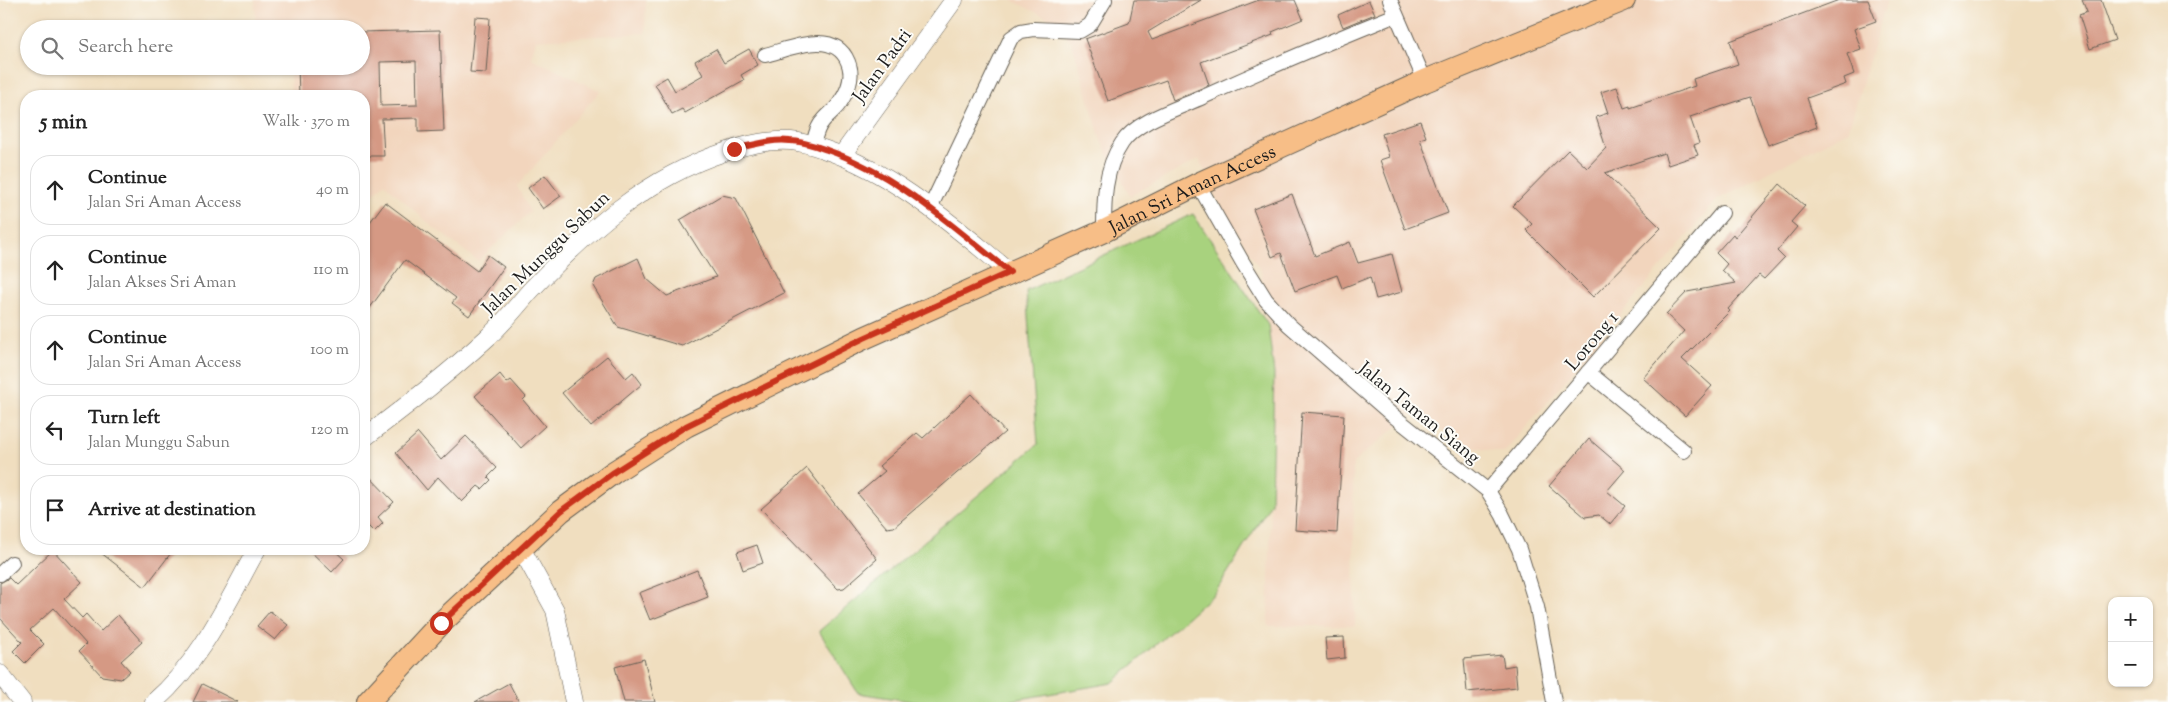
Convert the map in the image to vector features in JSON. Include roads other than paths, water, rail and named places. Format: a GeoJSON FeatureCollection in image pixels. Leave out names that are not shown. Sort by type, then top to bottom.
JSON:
{"type":"FeatureCollection","features":[{"type":"Feature","properties":{"kind":"main road","name":"Jalan Sri Aman Access"},"geometry":{"type":"LineString","coordinates":[[520,548],[561,511],[614,472],[686,426],[766,386],[864,338],[1104,231],[1198,184],[1425,81],[1624,0]]}},
{"type":"Feature","properties":{"kind":"main road"},"geometry":{"type":"LineString","coordinates":[[368,702],[441,623],[520,548]]}},
{"type":"Feature","properties":{"kind":"street","name":"Jalan Padri"},"geometry":{"type":"LineString","coordinates":[[842,156],[954,0]]}},
{"type":"Feature","properties":{"kind":"street"},"geometry":{"type":"LineString","coordinates":[[930,208],[1010,38],[1021,30],[1080,31],[1090,25],[1105,0]]}},
{"type":"Feature","properties":{"kind":"street"},"geometry":{"type":"LineString","coordinates":[[1390,0],[1425,81]]}},
{"type":"Feature","properties":{"kind":"street"},"geometry":{"type":"LineString","coordinates":[[1104,231],[1105,185],[1122,143],[1134,130],[1294,56],[1396,15]]}},
{"type":"Feature","properties":{"kind":"street"},"geometry":{"type":"LineString","coordinates":[[766,55],[817,43],[835,46],[847,58],[851,74],[848,89],[840,104],[822,121],[812,145]]}},
{"type":"Feature","properties":{"kind":"street","name":"Jalan Munggu Sabun"},"geometry":{"type":"LineString","coordinates":[[370,434],[428,390],[488,337],[532,290],[591,232],[622,205],[702,159],[734,149],[771,141],[792,141],[812,145],[862,164],[930,208],[1010,272]]}},
{"type":"Feature","properties":{"kind":"street","name":"Jalan Taman Siang"},"geometry":{"type":"LineString","coordinates":[[1198,184],[1242,263],[1266,300],[1289,325],[1391,414],[1488,491],[1502,514],[1519,549],[1537,607],[1554,702]]}},
{"type":"Feature","properties":{"kind":"street","name":"Lorong 1"},"geometry":{"type":"LineString","coordinates":[[1488,491],[1722,213]]}},
{"type":"Feature","properties":{"kind":"street"},"geometry":{"type":"LineString","coordinates":[[1588,372],[1684,451]]}},
{"type":"Feature","properties":{"kind":"street"},"geometry":{"type":"LineString","coordinates":[[520,548],[555,610],[574,702]]}},
{"type":"Feature","properties":{"kind":"street"},"geometry":{"type":"LineString","coordinates":[[154,702],[168,690],[195,658],[254,555]]}},
{"type":"Feature","properties":{"kind":"street"},"geometry":{"type":"LineString","coordinates":[[0,574],[12,563]]}},
{"type":"Feature","properties":{"kind":"street"},"geometry":{"type":"LineString","coordinates":[[0,674],[22,702]]}}]}
